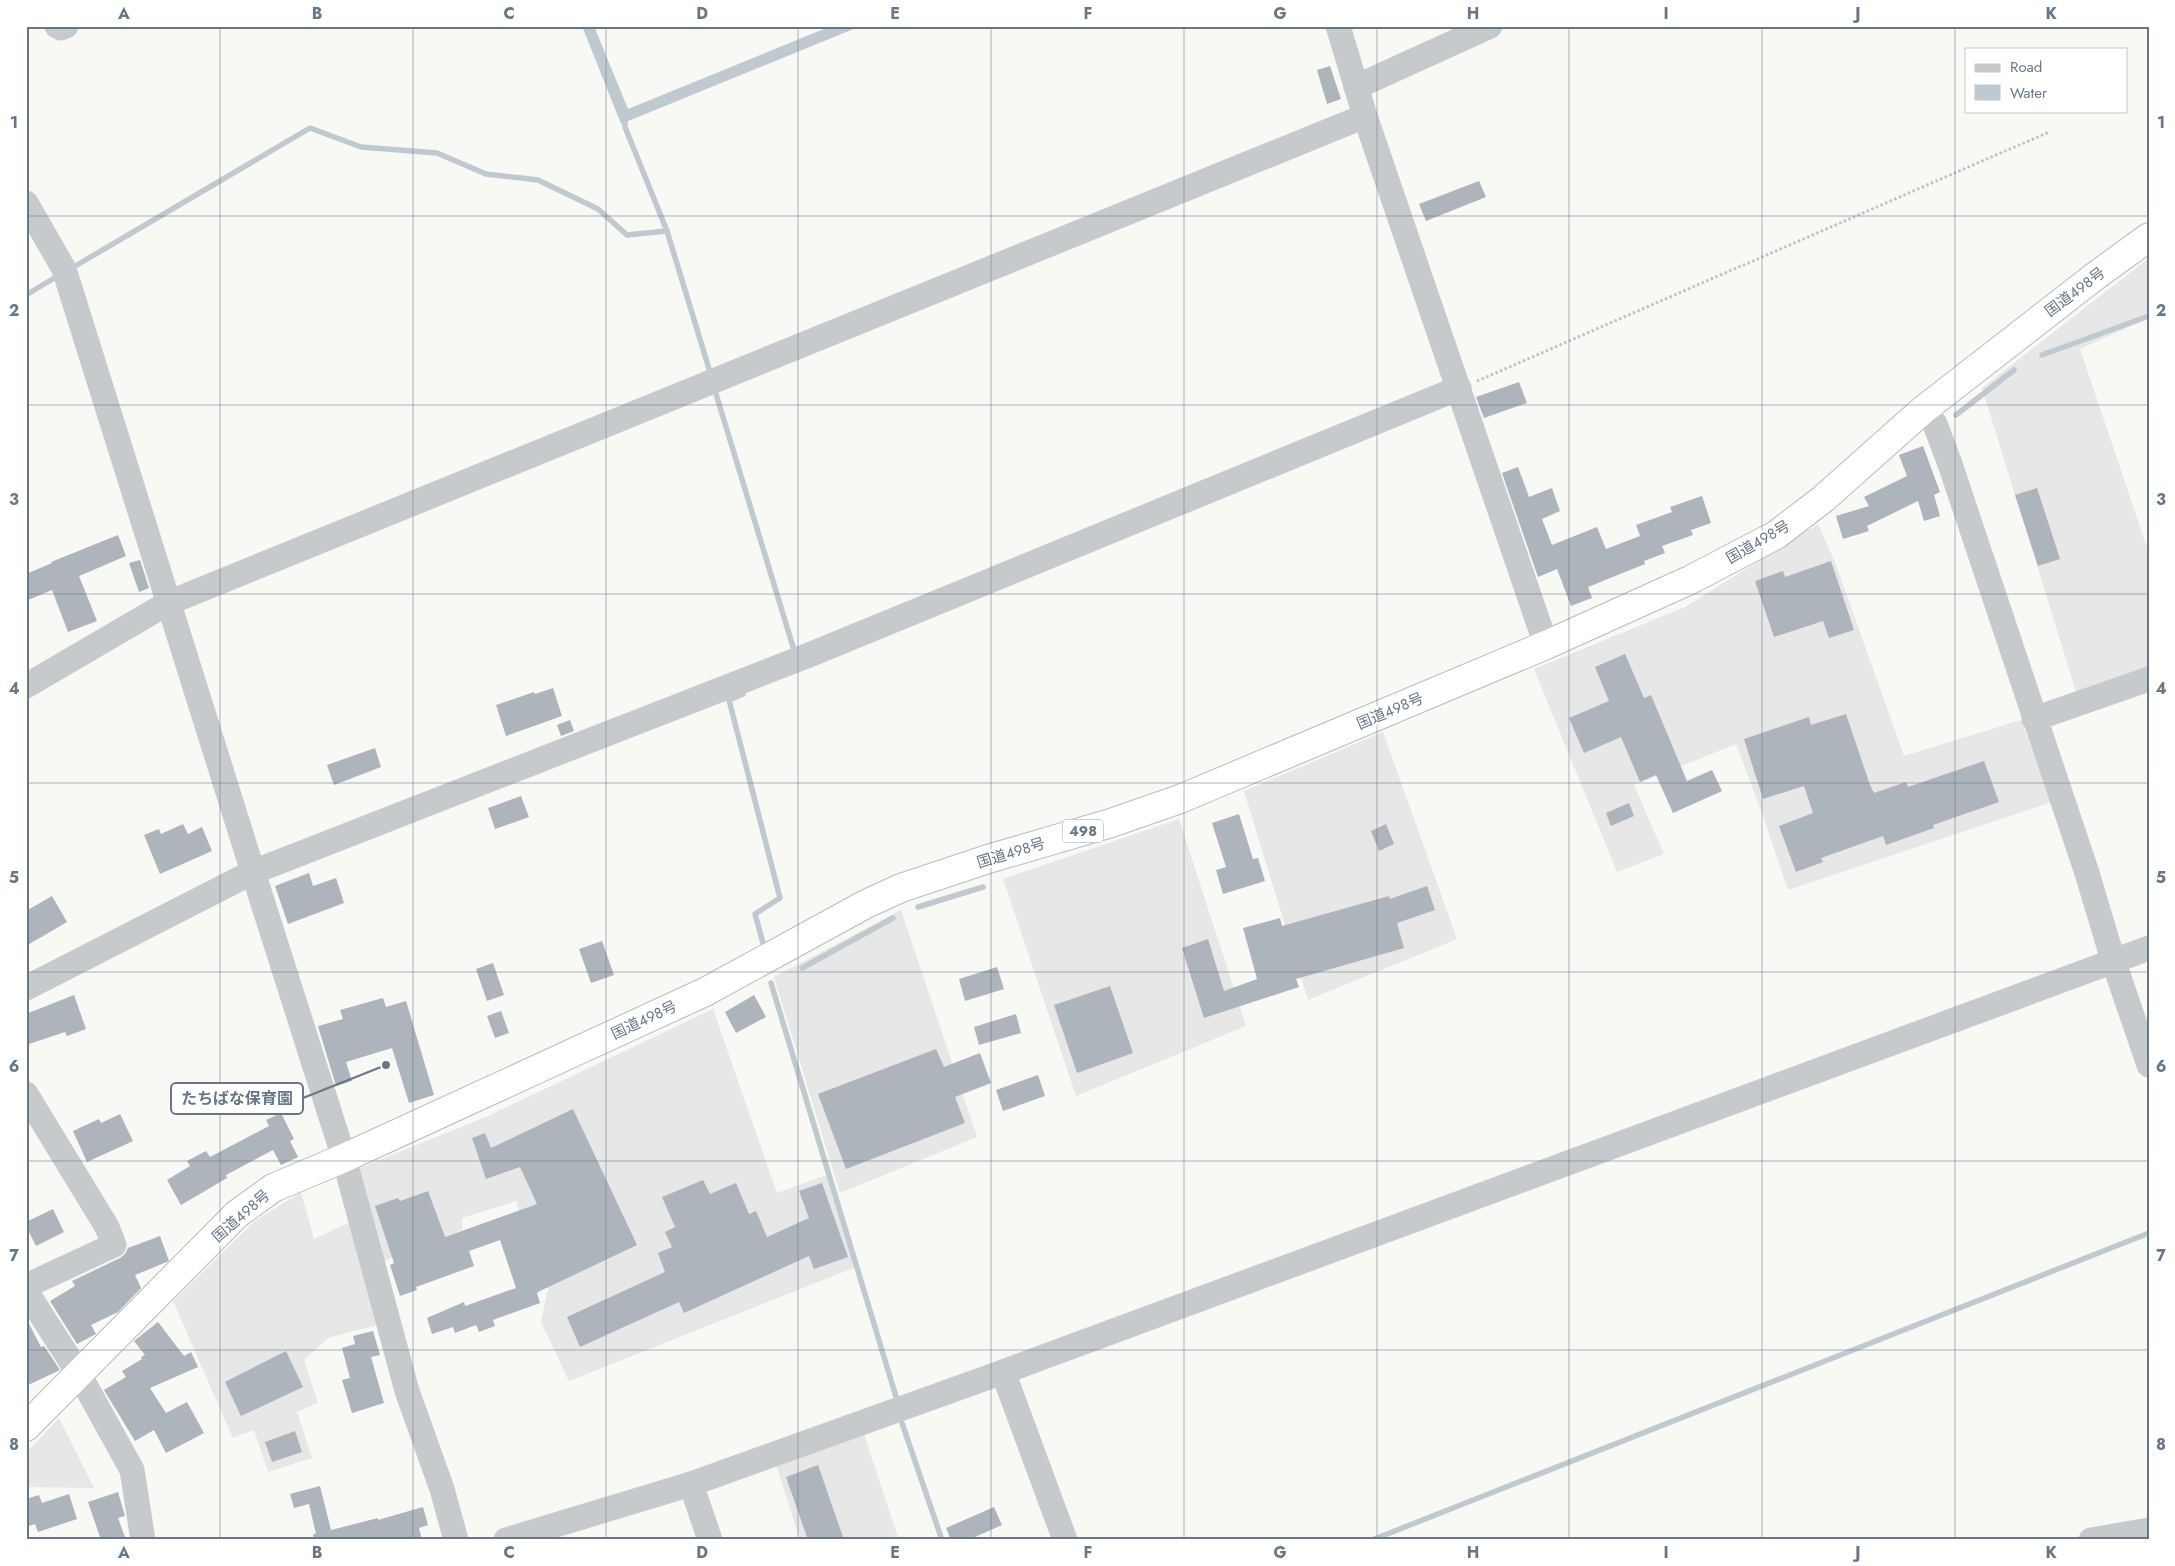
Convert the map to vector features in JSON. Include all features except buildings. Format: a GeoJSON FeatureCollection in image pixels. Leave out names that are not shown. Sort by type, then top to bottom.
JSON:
{"type":"FeatureCollection","features":[{"type":"Feature","properties":{"kind":"highway","name":"国道498号"},"geometry":{"type":"LineString","coordinates":[[26,1428],[238,1214],[273,1188],[344,1158],[705,992],[866,904],[901,888],[988,859],[1111,823],[1180,799],[1546,645],[1690,580],[1776,535],[1824,498],[1923,410],[2094,277],[2149,237]]}},
{"type":"Feature","properties":{"kind":"street"},"geometry":{"type":"LineString","coordinates":[[58,26],[62,28],[66,26]]}},
{"type":"Feature","properties":{"kind":"street"},"geometry":{"type":"LineString","coordinates":[[1338,26],[1365,116],[1546,645]]}},
{"type":"Feature","properties":{"kind":"street"},"geometry":{"type":"LineString","coordinates":[[1356,86],[1490,26]]}},
{"type":"Feature","properties":{"kind":"street"},"geometry":{"type":"LineString","coordinates":[[26,686],[168,603],[1365,116]]}},
{"type":"Feature","properties":{"kind":"street"},"geometry":{"type":"LineString","coordinates":[[26,203],[64,269],[252,872],[344,1158],[407,1391],[442,1489],[456,1540]]}},
{"type":"Feature","properties":{"kind":"street"},"geometry":{"type":"LineString","coordinates":[[26,988],[252,872],[809,655],[1459,388]]}},
{"type":"Feature","properties":{"kind":"street"},"geometry":{"type":"LineString","coordinates":[[1923,410],[1935,424],[1950,464],[2034,719],[2087,872],[2113,960],[2149,1065]]}},
{"type":"Feature","properties":{"kind":"street"},"geometry":{"type":"LineString","coordinates":[[2034,719],[2149,679]]}},
{"type":"Feature","properties":{"kind":"street"},"geometry":{"type":"LineString","coordinates":[[506,1540],[691,1484],[1003,1372],[2149,948]]}},
{"type":"Feature","properties":{"kind":"street"},"geometry":{"type":"LineString","coordinates":[[26,1094],[107,1227],[114,1245],[26,1286]]}},
{"type":"Feature","properties":{"kind":"street"},"geometry":{"type":"LineString","coordinates":[[26,1291],[79,1374],[132,1470],[143,1540]]}},
{"type":"Feature","properties":{"kind":"street"},"geometry":{"type":"LineString","coordinates":[[1003,1372],[1065,1540]]}},
{"type":"Feature","properties":{"kind":"street"},"geometry":{"type":"LineString","coordinates":[[691,1484],[710,1540]]}},
{"type":"Feature","properties":{"kind":"street"},"geometry":{"type":"LineString","coordinates":[[2091,1540],[2149,1530]]}},
{"type":"Feature","properties":{"kind":"path"},"geometry":{"type":"LineString","coordinates":[[1459,388],[2049,132]]}},
{"type":"Feature","properties":{"kind":"shaded area"},"geometry":{"type":"Polygon","coordinates":[[[2149,258],[2149,318],[2080,349],[2149,553],[2149,670],[2078,698],[1982,388],[2149,258]]]}},
{"type":"Feature","properties":{"kind":"shaded area"},"geometry":{"type":"Polygon","coordinates":[[[1818,524],[1835,562],[1904,756],[2021,720],[2052,802],[1788,890],[1736,744],[1634,785],[1664,854],[1617,872],[1534,669],[1685,607],[1818,524]]]}},
{"type":"Feature","properties":{"kind":"shaded area"},"geometry":{"type":"Polygon","coordinates":[[[1383,732],[1457,939],[1308,1000],[1244,791],[1383,732]]]}},
{"type":"Feature","properties":{"kind":"shaded area"},"geometry":{"type":"Polygon","coordinates":[[[1179,819],[1246,1026],[1076,1096],[1003,879],[1179,819]]]}},
{"type":"Feature","properties":{"kind":"shaded area"},"geometry":{"type":"Polygon","coordinates":[[[901,910],[977,1137],[840,1193],[774,977],[901,910]]]}},
{"type":"Feature","properties":{"kind":"shaded area"},"geometry":{"type":"Polygon","coordinates":[[[713,1009],[777,1193],[827,1175],[856,1267],[569,1381],[541,1322],[548,1288],[516,1201],[462,1218],[462,1230],[379,1263],[355,1170],[486,1117],[713,1009]]]}},
{"type":"Feature","properties":{"kind":"shaded area"},"geometry":{"type":"Polygon","coordinates":[[[301,1192],[314,1239],[352,1221],[381,1324],[328,1338],[304,1360],[318,1403],[297,1412],[312,1458],[268,1472],[254,1430],[233,1438],[173,1301],[255,1221],[301,1192]]]}},
{"type":"Feature","properties":{"kind":"shaded area"},"geometry":{"type":"Polygon","coordinates":[[[59,1418],[94,1488],[26,1487],[26,1453],[59,1418]]]}},
{"type":"Feature","properties":{"kind":"shaded area"},"geometry":{"type":"Polygon","coordinates":[[[863,1431],[899,1540],[800,1540],[774,1458],[863,1431]]]}},
{"type":"Feature","properties":{"kind":"water"},"geometry":{"type":"Polygon","coordinates":[[[582,26],[594,26],[628,109],[831,26],[861,26],[621,124],[582,26]]]}},
{"type":"Feature","properties":{"kind":"waterway"},"geometry":{"type":"LineString","coordinates":[[625,116],[625,127],[667,231],[710,372]]}},
{"type":"Feature","properties":{"kind":"waterway"},"geometry":{"type":"LineString","coordinates":[[77,265],[310,128],[361,147],[437,153],[486,174],[538,180],[598,209],[627,235],[667,231]]}},
{"type":"Feature","properties":{"kind":"waterway"},"geometry":{"type":"LineString","coordinates":[[26,295],[56,277]]}},
{"type":"Feature","properties":{"kind":"waterway"},"geometry":{"type":"LineString","coordinates":[[2042,355],[2149,316]]}},
{"type":"Feature","properties":{"kind":"waterway"},"geometry":{"type":"LineString","coordinates":[[1956,415],[2014,370]]}},
{"type":"Feature","properties":{"kind":"waterway"},"geometry":{"type":"LineString","coordinates":[[716,394],[794,650]]}},
{"type":"Feature","properties":{"kind":"waterway"},"geometry":{"type":"LineString","coordinates":[[743,694],[729,700],[780,898],[755,914],[763,943]]}},
{"type":"Feature","properties":{"kind":"waterway"},"geometry":{"type":"LineString","coordinates":[[918,907],[983,887]]}},
{"type":"Feature","properties":{"kind":"waterway"},"geometry":{"type":"LineString","coordinates":[[802,968],[893,918]]}},
{"type":"Feature","properties":{"kind":"waterway"},"geometry":{"type":"LineString","coordinates":[[771,983],[897,1400]]}},
{"type":"Feature","properties":{"kind":"waterway"},"geometry":{"type":"LineString","coordinates":[[1372,1540],[2149,1233]]}},
{"type":"Feature","properties":{"kind":"waterway"},"geometry":{"type":"LineString","coordinates":[[902,1423],[942,1540]]}},
{"type":"Feature","properties":{"kind":"place","name":"たちばな保育園"},"geometry":{"type":"Point","coordinates":[386,1065]}}]}
